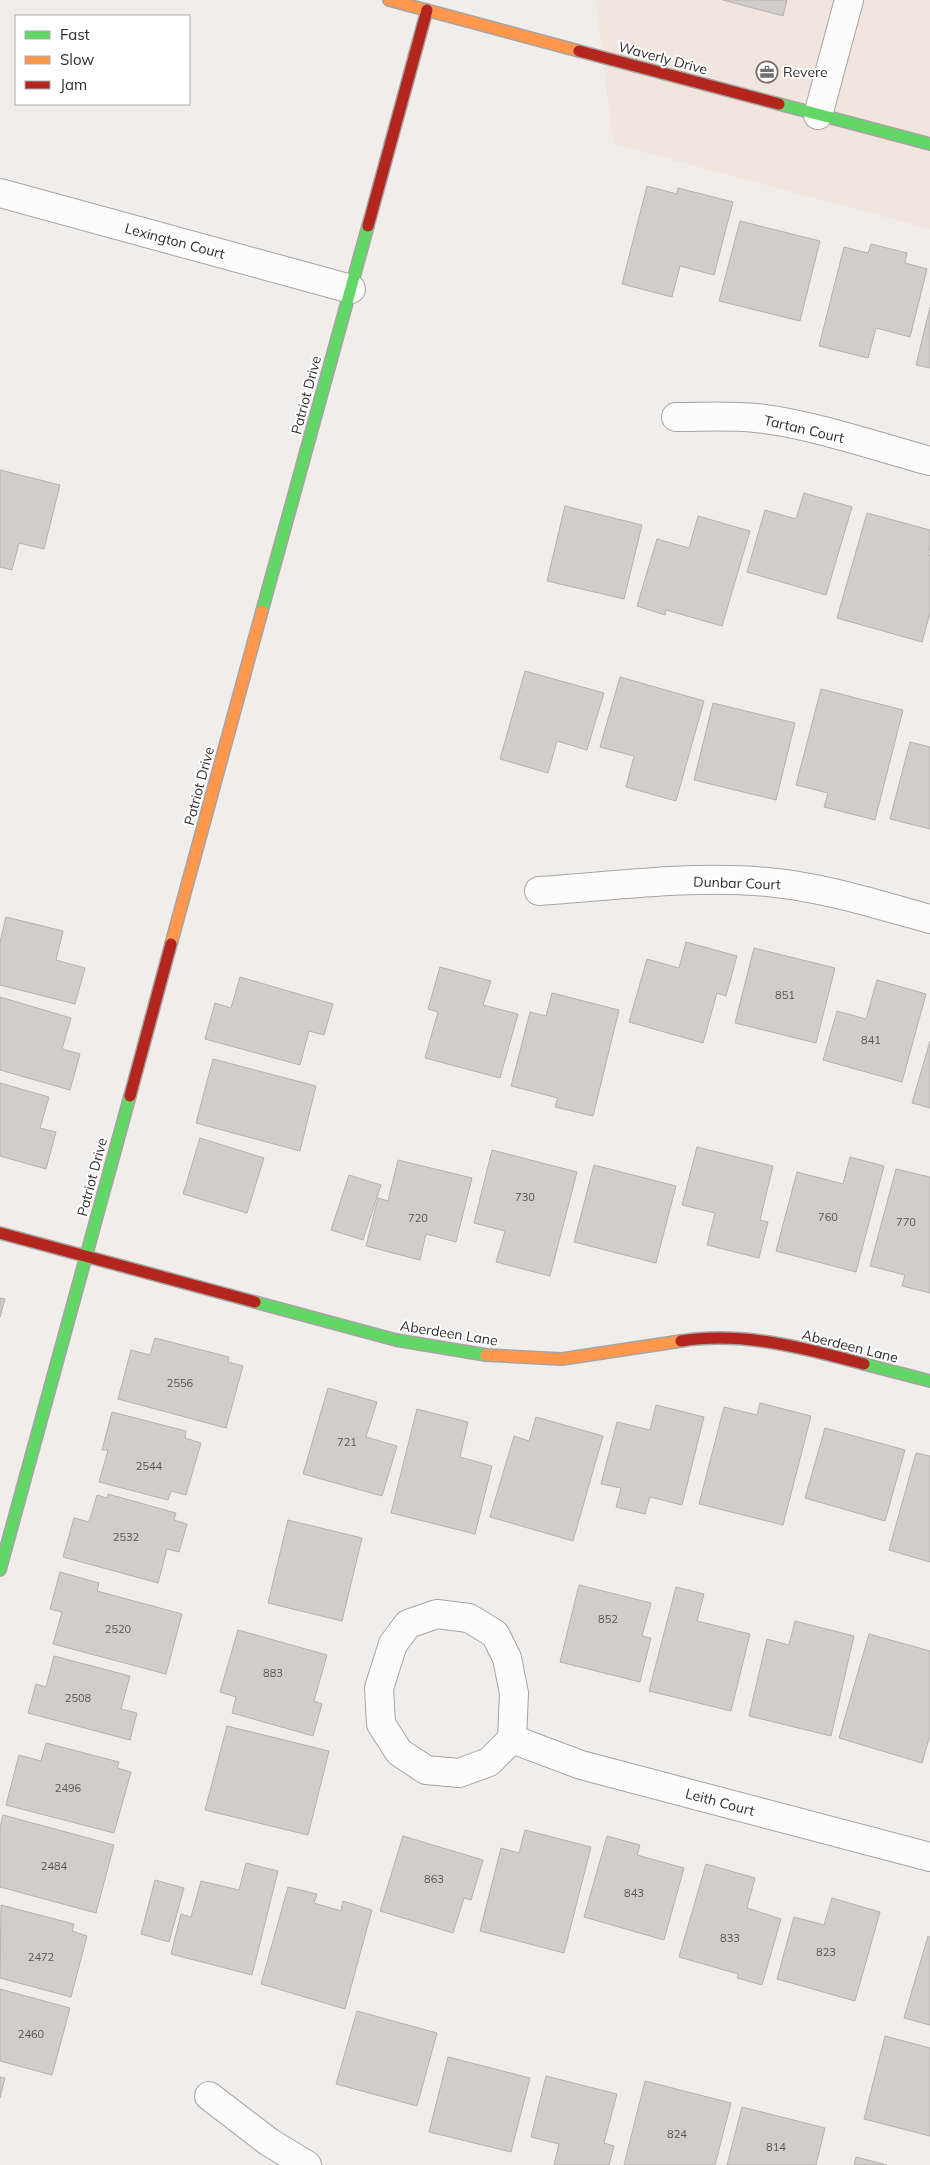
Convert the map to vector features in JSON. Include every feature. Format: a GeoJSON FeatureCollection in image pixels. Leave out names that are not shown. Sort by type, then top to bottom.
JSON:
{"type":"FeatureCollection","features":[{"type":"Feature","properties":{"kind":"street","name":"Waverly Drive"},"geometry":{"type":"LineString","coordinates":[[388,0],[930,144]]}},
{"type":"Feature","properties":{"kind":"street"},"geometry":{"type":"LineString","coordinates":[[818,114],[849,0]]}},
{"type":"Feature","properties":{"kind":"street","name":"Patriot Drive"},"geometry":{"type":"LineString","coordinates":[[0,1570],[427,10]]}},
{"type":"Feature","properties":{"kind":"street","name":"Lexington Court"},"geometry":{"type":"LineString","coordinates":[[0,193],[351,289]]}},
{"type":"Feature","properties":{"kind":"street","name":"Tartan Court"},"geometry":{"type":"LineString","coordinates":[[676,417],[720,416],[757,418],[801,427],[930,461]]}},
{"type":"Feature","properties":{"kind":"street","name":"Dunbar Court"},"geometry":{"type":"LineString","coordinates":[[539,891],[702,880],[767,882],[833,892],[930,919]]}},
{"type":"Feature","properties":{"kind":"street","name":"Aberdeen Lane"},"geometry":{"type":"LineString","coordinates":[[0,1234],[396,1340],[476,1356],[562,1359],[692,1339],[757,1340],[827,1354],[930,1382]]}},
{"type":"Feature","properties":{"kind":"street"},"geometry":{"type":"LineString","coordinates":[[437,1614],[469,1618],[495,1634],[507,1658],[514,1694],[512,1739],[490,1762],[459,1773],[426,1770],[399,1752],[381,1724],[379,1688],[393,1644],[408,1624],[437,1614]]}},
{"type":"Feature","properties":{"kind":"street","name":"Leith Court"},"geometry":{"type":"LineString","coordinates":[[512,1739],[581,1765],[930,1857]]}},
{"type":"Feature","properties":{"kind":"street"},"geometry":{"type":"LineString","coordinates":[[209,2096],[270,2142],[307,2165]]}},
{"type":"Feature","properties":{"kind":"shaded area","name":"Revere"},"geometry":{"type":"Polygon","coordinates":[[[596,0],[930,0],[930,229],[613,144],[596,0]]]}},
{"type":"Feature","properties":{"kind":"building"},"geometry":{"type":"Polygon","coordinates":[[[723,0],[787,0],[783,16],[723,0]]]}},
{"type":"Feature","properties":{"kind":"building"},"geometry":{"type":"Polygon","coordinates":[[[647,186],[677,194],[678,188],[733,202],[714,275],[680,266],[672,297],[622,284],[647,186]]]}},
{"type":"Feature","properties":{"kind":"building"},"geometry":{"type":"Polygon","coordinates":[[[740,221],[820,241],[800,321],[719,301],[740,221]]]}},
{"type":"Feature","properties":{"kind":"building"},"geometry":{"type":"Polygon","coordinates":[[[871,244],[907,253],[905,263],[927,269],[910,337],[876,328],[868,358],[819,346],[844,247],[868,253],[871,244]]]}},
{"type":"Feature","properties":{"kind":"building"},"geometry":{"type":"Polygon","coordinates":[[[930,307],[930,368],[916,365],[930,307]]]}},
{"type":"Feature","properties":{"kind":"building"},"geometry":{"type":"Polygon","coordinates":[[[0,470],[60,485],[44,549],[19,543],[12,570],[0,567],[0,470]]]}},
{"type":"Feature","properties":{"kind":"building"},"geometry":{"type":"Polygon","coordinates":[[[804,493],[852,507],[826,595],[747,572],[765,510],[796,519],[804,493]]]}},
{"type":"Feature","properties":{"kind":"building"},"geometry":{"type":"Polygon","coordinates":[[[565,506],[642,525],[624,599],[547,581],[565,506]]]}},
{"type":"Feature","properties":{"kind":"building"},"geometry":{"type":"Polygon","coordinates":[[[867,513],[930,530],[928,555],[930,555],[930,613],[922,642],[837,618],[867,513]]]}},
{"type":"Feature","properties":{"kind":"building"},"geometry":{"type":"Polygon","coordinates":[[[698,516],[750,531],[722,626],[666,610],[665,615],[637,606],[657,539],[689,548],[698,516]]]}},
{"type":"Feature","properties":{"kind":"building"},"geometry":{"type":"Polygon","coordinates":[[[525,671],[604,693],[587,750],[557,741],[548,773],[500,759],[525,671]]]}},
{"type":"Feature","properties":{"kind":"building"},"geometry":{"type":"Polygon","coordinates":[[[620,677],[704,701],[676,801],[626,787],[634,756],[600,747],[620,677]]]}},
{"type":"Feature","properties":{"kind":"building"},"geometry":{"type":"Polygon","coordinates":[[[821,689],[903,710],[875,820],[824,807],[828,793],[796,785],[821,689]]]}},
{"type":"Feature","properties":{"kind":"building"},"geometry":{"type":"Polygon","coordinates":[[[713,703],[795,723],[776,800],[694,780],[713,703]]]}},
{"type":"Feature","properties":{"kind":"building"},"geometry":{"type":"Polygon","coordinates":[[[910,742],[930,747],[930,829],[890,819],[910,742]]]}},
{"type":"Feature","properties":{"kind":"building"},"geometry":{"type":"Polygon","coordinates":[[[6,917],[63,931],[56,960],[85,968],[75,1004],[0,985],[0,942],[6,917]]]}},
{"type":"Feature","properties":{"kind":"building"},"geometry":{"type":"Polygon","coordinates":[[[686,942],[737,956],[726,996],[717,993],[703,1043],[629,1022],[647,959],[679,968],[686,942]]]}},
{"type":"Feature","properties":{"kind":"building"},"geometry":{"type":"Polygon","coordinates":[[[754,948],[835,968],[816,1043],[735,1023],[754,948]]]}},
{"type":"Feature","properties":{"kind":"building"},"geometry":{"type":"Polygon","coordinates":[[[440,967],[491,981],[483,1005],[518,1014],[500,1078],[425,1058],[438,1012],[428,1009],[440,967]]]}},
{"type":"Feature","properties":{"kind":"building"},"geometry":{"type":"Polygon","coordinates":[[[240,977],[333,1004],[324,1035],[309,1031],[300,1065],[205,1039],[215,1003],[231,1008],[240,977]]]}},
{"type":"Feature","properties":{"kind":"building"},"geometry":{"type":"Polygon","coordinates":[[[877,980],[926,994],[902,1082],[823,1060],[837,1011],[866,1019],[877,980]]]}},
{"type":"Feature","properties":{"kind":"building"},"geometry":{"type":"Polygon","coordinates":[[[552,993],[619,1010],[593,1116],[555,1107],[558,1098],[511,1086],[530,1012],[546,1016],[552,993]]]}},
{"type":"Feature","properties":{"kind":"building"},"geometry":{"type":"Polygon","coordinates":[[[0,997],[71,1018],[62,1049],[80,1054],[70,1090],[0,1070],[0,997]]]}},
{"type":"Feature","properties":{"kind":"building"},"geometry":{"type":"Polygon","coordinates":[[[930,1041],[930,1108],[912,1103],[930,1041]]]}},
{"type":"Feature","properties":{"kind":"building"},"geometry":{"type":"Polygon","coordinates":[[[213,1059],[316,1086],[300,1151],[196,1123],[213,1059]]]}},
{"type":"Feature","properties":{"kind":"building"},"geometry":{"type":"Polygon","coordinates":[[[0,1083],[49,1097],[40,1128],[56,1132],[46,1169],[0,1156],[0,1083]]]}},
{"type":"Feature","properties":{"kind":"building"},"geometry":{"type":"Polygon","coordinates":[[[200,1138],[264,1158],[247,1213],[183,1194],[200,1138]]]}},
{"type":"Feature","properties":{"kind":"building"},"geometry":{"type":"Polygon","coordinates":[[[697,1147],[773,1166],[760,1220],[768,1222],[759,1258],[707,1245],[715,1213],[682,1205],[697,1147]]]}},
{"type":"Feature","properties":{"kind":"building"},"geometry":{"type":"Polygon","coordinates":[[[492,1150],[577,1172],[550,1276],[496,1262],[505,1231],[474,1223],[492,1150]]]}},
{"type":"Feature","properties":{"kind":"building"},"geometry":{"type":"Polygon","coordinates":[[[850,1157],[884,1166],[856,1272],[776,1251],[797,1172],[843,1184],[850,1157]]]}},
{"type":"Feature","properties":{"kind":"building"},"geometry":{"type":"Polygon","coordinates":[[[398,1160],[472,1178],[456,1242],[426,1234],[420,1260],[366,1246],[378,1198],[388,1201],[398,1160]]]}},
{"type":"Feature","properties":{"kind":"building"},"geometry":{"type":"Polygon","coordinates":[[[594,1165],[676,1186],[656,1263],[574,1242],[594,1165]]]}},
{"type":"Feature","properties":{"kind":"building"},"geometry":{"type":"Polygon","coordinates":[[[896,1169],[930,1177],[930,1293],[902,1286],[905,1275],[870,1266],[896,1169]]]}},
{"type":"Feature","properties":{"kind":"building"},"geometry":{"type":"Polygon","coordinates":[[[349,1175],[381,1185],[363,1240],[331,1230],[349,1175]]]}},
{"type":"Feature","properties":{"kind":"building"},"geometry":{"type":"Polygon","coordinates":[[[0,1298],[5,1299],[0,1317],[0,1298]]]}},
{"type":"Feature","properties":{"kind":"building"},"geometry":{"type":"Polygon","coordinates":[[[155,1338],[229,1357],[228,1362],[243,1366],[226,1428],[118,1399],[131,1350],[150,1355],[155,1338]]]}},
{"type":"Feature","properties":{"kind":"building"},"geometry":{"type":"Polygon","coordinates":[[[328,1388],[377,1402],[366,1437],[397,1446],[382,1496],[303,1474],[328,1388]]]}},
{"type":"Feature","properties":{"kind":"building"},"geometry":{"type":"Polygon","coordinates":[[[760,1403],[811,1416],[783,1525],[699,1504],[724,1407],[757,1415],[760,1403]]]}},
{"type":"Feature","properties":{"kind":"building"},"geometry":{"type":"Polygon","coordinates":[[[656,1405],[704,1417],[682,1505],[650,1497],[645,1514],[616,1507],[621,1488],[601,1484],[617,1422],[650,1430],[656,1405]]]}},
{"type":"Feature","properties":{"kind":"building"},"geometry":{"type":"Polygon","coordinates":[[[417,1409],[468,1422],[460,1457],[492,1466],[475,1534],[391,1513],[417,1409]]]}},
{"type":"Feature","properties":{"kind":"building"},"geometry":{"type":"Polygon","coordinates":[[[112,1412],[186,1431],[185,1438],[201,1443],[186,1495],[171,1491],[168,1500],[99,1482],[108,1450],[102,1450],[112,1412]]]}},
{"type":"Feature","properties":{"kind":"building"},"geometry":{"type":"Polygon","coordinates":[[[536,1417],[603,1436],[573,1541],[490,1517],[514,1436],[529,1441],[536,1417]]]}},
{"type":"Feature","properties":{"kind":"building"},"geometry":{"type":"Polygon","coordinates":[[[825,1428],[905,1450],[885,1521],[805,1498],[825,1428]]]}},
{"type":"Feature","properties":{"kind":"building"},"geometry":{"type":"Polygon","coordinates":[[[916,1453],[930,1456],[930,1562],[889,1550],[916,1453]]]}},
{"type":"Feature","properties":{"kind":"building"},"geometry":{"type":"Polygon","coordinates":[[[108,1494],[176,1513],[174,1520],[187,1524],[179,1552],[167,1549],[158,1583],[63,1557],[74,1518],[89,1522],[97,1495],[107,1498],[108,1494]]]}},
{"type":"Feature","properties":{"kind":"building"},"geometry":{"type":"Polygon","coordinates":[[[288,1520],[362,1538],[342,1621],[268,1603],[288,1520]]]}},
{"type":"Feature","properties":{"kind":"building"},"geometry":{"type":"Polygon","coordinates":[[[60,1572],[99,1583],[97,1591],[182,1614],[166,1674],[53,1644],[62,1612],[50,1609],[60,1572]]]}},
{"type":"Feature","properties":{"kind":"building"},"geometry":{"type":"Polygon","coordinates":[[[579,1585],[651,1603],[642,1636],[651,1638],[640,1682],[560,1662],[579,1585]]]}},
{"type":"Feature","properties":{"kind":"building"},"geometry":{"type":"Polygon","coordinates":[[[676,1587],[704,1594],[697,1621],[750,1634],[731,1711],[649,1691],[676,1587]]]}},
{"type":"Feature","properties":{"kind":"building"},"geometry":{"type":"Polygon","coordinates":[[[795,1621],[854,1636],[831,1736],[749,1716],[767,1639],[789,1645],[795,1621]]]}},
{"type":"Feature","properties":{"kind":"building"},"geometry":{"type":"Polygon","coordinates":[[[238,1630],[327,1655],[314,1701],[322,1704],[313,1736],[232,1713],[236,1697],[220,1692],[238,1630]]]}},
{"type":"Feature","properties":{"kind":"building"},"geometry":{"type":"Polygon","coordinates":[[[869,1634],[930,1651],[930,1735],[922,1763],[839,1738],[869,1634]]]}},
{"type":"Feature","properties":{"kind":"building"},"geometry":{"type":"Polygon","coordinates":[[[54,1656],[130,1676],[121,1709],[137,1713],[130,1740],[28,1713],[36,1684],[46,1687],[54,1656]]]}},
{"type":"Feature","properties":{"kind":"building"},"geometry":{"type":"Polygon","coordinates":[[[227,1726],[329,1751],[308,1835],[205,1810],[227,1726]]]}},
{"type":"Feature","properties":{"kind":"building"},"geometry":{"type":"Polygon","coordinates":[[[46,1743],[119,1762],[117,1768],[131,1772],[114,1833],[6,1805],[19,1755],[41,1761],[46,1743]]]}},
{"type":"Feature","properties":{"kind":"building"},"geometry":{"type":"Polygon","coordinates":[[[3,1815],[114,1845],[96,1913],[0,1887],[0,1827],[3,1815]]]}},
{"type":"Feature","properties":{"kind":"building"},"geometry":{"type":"Polygon","coordinates":[[[525,1830],[591,1847],[564,1953],[480,1931],[501,1848],[519,1853],[525,1830]]]}},
{"type":"Feature","properties":{"kind":"building"},"geometry":{"type":"Polygon","coordinates":[[[403,1836],[483,1860],[471,1900],[464,1898],[453,1933],[380,1911],[403,1836]]]}},
{"type":"Feature","properties":{"kind":"building"},"geometry":{"type":"Polygon","coordinates":[[[607,1836],[640,1845],[637,1855],[684,1868],[664,1940],[584,1917],[607,1836]]]}},
{"type":"Feature","properties":{"kind":"building"},"geometry":{"type":"Polygon","coordinates":[[[246,1863],[278,1871],[252,1975],[171,1954],[181,1914],[191,1917],[201,1881],[239,1890],[246,1863]]]}},
{"type":"Feature","properties":{"kind":"building"},"geometry":{"type":"Polygon","coordinates":[[[706,1864],[755,1878],[747,1908],[781,1919],[762,1985],[737,1978],[738,1974],[679,1957],[706,1864]]]}},
{"type":"Feature","properties":{"kind":"building"},"geometry":{"type":"Polygon","coordinates":[[[155,1880],[184,1888],[169,1942],[141,1934],[155,1880]]]}},
{"type":"Feature","properties":{"kind":"building"},"geometry":{"type":"Polygon","coordinates":[[[288,1887],[317,1894],[314,1903],[341,1911],[343,1901],[372,1910],[345,2009],[261,1984],[288,1887]]]}},
{"type":"Feature","properties":{"kind":"building"},"geometry":{"type":"Polygon","coordinates":[[[832,1898],[880,1912],[855,2001],[777,1979],[794,1917],[824,1925],[832,1898]]]}},
{"type":"Feature","properties":{"kind":"building"},"geometry":{"type":"Polygon","coordinates":[[[1,1905],[74,1924],[72,1931],[87,1936],[71,1997],[0,1978],[1,1905]]]}},
{"type":"Feature","properties":{"kind":"building"},"geometry":{"type":"Polygon","coordinates":[[[928,1936],[930,1937],[930,2025],[904,2018],[928,1936]]]}},
{"type":"Feature","properties":{"kind":"building"},"geometry":{"type":"Polygon","coordinates":[[[0,1989],[70,2008],[52,2075],[0,2061],[0,1989]]]}},
{"type":"Feature","properties":{"kind":"building"},"geometry":{"type":"Polygon","coordinates":[[[357,2011],[437,2033],[417,2106],[336,2084],[357,2011]]]}},
{"type":"Feature","properties":{"kind":"building"},"geometry":{"type":"Polygon","coordinates":[[[885,2036],[930,2048],[930,2136],[864,2119],[885,2036]]]}},
{"type":"Feature","properties":{"kind":"building"},"geometry":{"type":"Polygon","coordinates":[[[448,2057],[530,2078],[511,2152],[429,2132],[448,2057]]]}},
{"type":"Feature","properties":{"kind":"building"},"geometry":{"type":"Polygon","coordinates":[[[546,2076],[617,2094],[604,2143],[614,2146],[609,2165],[554,2165],[559,2144],[531,2137],[546,2076]]]}},
{"type":"Feature","properties":{"kind":"building"},"geometry":{"type":"Polygon","coordinates":[[[0,2077],[5,2078],[0,2098],[0,2077]]]}},
{"type":"Feature","properties":{"kind":"building"},"geometry":{"type":"Polygon","coordinates":[[[645,2081],[731,2103],[715,2165],[624,2165],[645,2081]]]}},
{"type":"Feature","properties":{"kind":"building"},"geometry":{"type":"Polygon","coordinates":[[[742,2107],[825,2128],[816,2165],[727,2165],[742,2107]]]}},
{"type":"Feature","properties":{"kind":"building"},"geometry":{"type":"Polygon","coordinates":[[[856,2157],[887,2165],[854,2165],[856,2157]]]}},
{"type":"Feature","properties":{"kind":"traffic: fast"},"geometry":{"type":"LineString","coordinates":[[779,104],[930,144]]}},
{"type":"Feature","properties":{"kind":"traffic: fast"},"geometry":{"type":"LineString","coordinates":[[262,611],[368,226]]}},
{"type":"Feature","properties":{"kind":"traffic: fast"},"geometry":{"type":"LineString","coordinates":[[0,1570],[130,1096]]}},
{"type":"Feature","properties":{"kind":"traffic: fast"},"geometry":{"type":"LineString","coordinates":[[255,1302],[396,1340],[486,1355]]}},
{"type":"Feature","properties":{"kind":"traffic: fast"},"geometry":{"type":"LineString","coordinates":[[864,1364],[930,1381]]}},
{"type":"Feature","properties":{"kind":"traffic: slow"},"geometry":{"type":"LineString","coordinates":[[389,0],[579,51]]}},
{"type":"Feature","properties":{"kind":"traffic: slow"},"geometry":{"type":"LineString","coordinates":[[171,944],[262,611]]}},
{"type":"Feature","properties":{"kind":"traffic: slow"},"geometry":{"type":"LineString","coordinates":[[486,1355],[562,1359],[681,1341]]}},
{"type":"Feature","properties":{"kind":"traffic: jam"},"geometry":{"type":"LineString","coordinates":[[368,226],[427,10]]}},
{"type":"Feature","properties":{"kind":"traffic: jam"},"geometry":{"type":"LineString","coordinates":[[579,51],[779,104]]}},
{"type":"Feature","properties":{"kind":"traffic: jam"},"geometry":{"type":"LineString","coordinates":[[130,1096],[171,944]]}},
{"type":"Feature","properties":{"kind":"traffic: jam"},"geometry":{"type":"LineString","coordinates":[[0,1233],[255,1302]]}},
{"type":"Feature","properties":{"kind":"traffic: jam"},"geometry":{"type":"LineString","coordinates":[[681,1341],[704,1338],[750,1340],[796,1347],[864,1364]]}},
{"type":"Feature","properties":{"kind":"place","name":"Revere"},"geometry":{"type":"Point","coordinates":[767,72]}}]}
